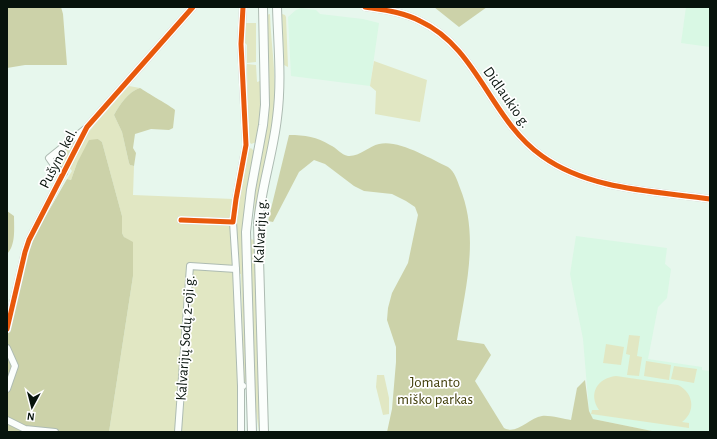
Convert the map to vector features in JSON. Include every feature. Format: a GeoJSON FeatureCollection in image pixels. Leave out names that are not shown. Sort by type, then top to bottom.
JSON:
{"type":"FeatureCollection","features":[{"type":"Feature","properties":{"kind":"main road","name":"Kalvarijų g."},"geometry":{"type":"LineString","coordinates":[[252,432],[246,232],[251,190],[263,125],[266,94],[263,7]]}},
{"type":"Feature","properties":{"kind":"main road","name":"Kalvarijų g."},"geometry":{"type":"LineString","coordinates":[[264,432],[258,232],[262,193],[278,118],[279,72],[277,7]]}},
{"type":"Feature","properties":{"kind":"main road"},"geometry":{"type":"LineString","coordinates":[[246,232],[258,232]]}},
{"type":"Feature","properties":{"kind":"street","name":"Pušyno kel."},"geometry":{"type":"LineString","coordinates":[[64,173],[56,168],[49,158],[87,127],[193,7]]}},
{"type":"Feature","properties":{"kind":"street"},"geometry":{"type":"LineString","coordinates":[[241,432],[241,386],[234,222],[236,199],[246,145],[241,44],[243,7]]}},
{"type":"Feature","properties":{"kind":"street","name":"Didlaukio g."},"geometry":{"type":"LineString","coordinates":[[365,7],[397,12],[412,17],[430,26],[447,38],[466,59],[499,111],[515,132],[532,148],[558,166],[581,177],[604,183],[710,199]]}},
{"type":"Feature","properties":{"kind":"street","name":"Pušyno kel."},"geometry":{"type":"LineString","coordinates":[[7,329],[24,252],[87,127]]}},
{"type":"Feature","properties":{"kind":"street"},"geometry":{"type":"LineString","coordinates":[[246,145],[259,148]]}},
{"type":"Feature","properties":{"kind":"street"},"geometry":{"type":"LineString","coordinates":[[181,220],[234,222]]}},
{"type":"Feature","properties":{"kind":"street","name":"Kalvarijų Sodų 2-oji g."},"geometry":{"type":"LineString","coordinates":[[178,432],[190,266],[236,269]]}},
{"type":"Feature","properties":{"kind":"street"},"geometry":{"type":"LineString","coordinates":[[7,348],[15,366],[7,389]]}},
{"type":"Feature","properties":{"kind":"street"},"geometry":{"type":"LineString","coordinates":[[241,386],[251,386]]}},
{"type":"Feature","properties":{"kind":"street"},"geometry":{"type":"LineString","coordinates":[[7,420],[25,430],[55,432]]}},
{"type":"Feature","properties":{"kind":"shaded area"},"geometry":{"type":"Polygon","coordinates":[[[686,7],[710,7],[710,47],[681,43],[686,7]]]}},
{"type":"Feature","properties":{"kind":"shaded area"},"geometry":{"type":"Polygon","coordinates":[[[301,8],[316,10],[320,14],[363,19],[379,23],[370,86],[291,76],[288,17],[296,10],[301,8]]]}},
{"type":"Feature","properties":{"kind":"shaded area"},"geometry":{"type":"Polygon","coordinates":[[[270,14],[275,97],[270,137],[254,222],[255,184],[269,111],[267,15],[270,14]]]}},
{"type":"Feature","properties":{"kind":"shaded area"},"geometry":{"type":"Polygon","coordinates":[[[282,14],[286,17],[288,67],[284,65],[282,14]]]}},
{"type":"Feature","properties":{"kind":"shaded area"},"geometry":{"type":"Polygon","coordinates":[[[246,23],[256,23],[256,62],[247,63],[247,45],[245,43],[246,23]]]}},
{"type":"Feature","properties":{"kind":"shaded area"},"geometry":{"type":"Polygon","coordinates":[[[374,61],[427,80],[420,122],[375,114],[376,91],[370,86],[374,61]]]}},
{"type":"Feature","properties":{"kind":"shaded area"},"geometry":{"type":"Polygon","coordinates":[[[247,64],[256,65],[257,82],[260,81],[261,116],[257,142],[251,144],[248,139],[247,64]]]}},
{"type":"Feature","properties":{"kind":"shaded area"},"geometry":{"type":"Polygon","coordinates":[[[129,86],[140,88],[128,95],[114,115],[122,132],[129,163],[130,165],[134,166],[133,195],[234,199],[239,432],[109,432],[133,276],[128,240],[122,233],[122,216],[102,142],[98,139],[77,163],[71,180],[67,179],[72,171],[69,167],[85,137],[129,86]]]}},
{"type":"Feature","properties":{"kind":"shaded area"},"geometry":{"type":"Polygon","coordinates":[[[76,140],[77,141],[63,167],[58,167],[55,163],[56,157],[76,140]]]}},
{"type":"Feature","properties":{"kind":"shaded area"},"geometry":{"type":"Polygon","coordinates":[[[251,148],[255,152],[245,199],[243,229],[246,382],[244,382],[241,274],[239,274],[236,208],[248,150],[251,148]]]}},
{"type":"Feature","properties":{"kind":"shaded area"},"geometry":{"type":"Polygon","coordinates":[[[576,236],[667,248],[665,264],[671,269],[667,298],[658,307],[648,359],[702,367],[702,370],[710,371],[710,432],[657,432],[593,419],[589,411],[583,339],[570,274],[576,236]]]}},
{"type":"Feature","properties":{"kind":"shaded area"},"geometry":{"type":"Polygon","coordinates":[[[252,239],[254,241],[260,432],[255,404],[250,240],[252,239]]]}},
{"type":"Feature","properties":{"kind":"shaded area"},"geometry":{"type":"Polygon","coordinates":[[[629,335],[640,336],[637,356],[642,357],[639,376],[627,375],[630,355],[626,354],[629,335]]]}},
{"type":"Feature","properties":{"kind":"shaded area"},"geometry":{"type":"Polygon","coordinates":[[[606,344],[624,347],[621,365],[603,363],[606,344]]]}},
{"type":"Feature","properties":{"kind":"shaded area"},"geometry":{"type":"Polygon","coordinates":[[[646,361],[671,365],[669,380],[644,376],[646,361]]]}},
{"type":"Feature","properties":{"kind":"shaded area"},"geometry":{"type":"Polygon","coordinates":[[[674,366],[697,369],[694,383],[671,379],[674,366]]]}},
{"type":"Feature","properties":{"kind":"shaded area"},"geometry":{"type":"Polygon","coordinates":[[[377,375],[384,375],[389,398],[389,414],[383,415],[376,387],[377,375]]]}},
{"type":"Feature","properties":{"kind":"shaded area"},"geometry":{"type":"Polygon","coordinates":[[[616,376],[678,385],[683,388],[690,398],[691,408],[687,418],[682,422],[689,423],[689,428],[591,414],[592,410],[599,410],[594,398],[596,388],[599,383],[609,377],[616,376]]]}},
{"type":"Feature","properties":{"kind":"green space"},"geometry":{"type":"Polygon","coordinates":[[[7,7],[61,7],[63,14],[67,65],[25,65],[7,68],[7,7]]]}},
{"type":"Feature","properties":{"kind":"green space"},"geometry":{"type":"Polygon","coordinates":[[[434,7],[487,7],[459,27],[434,7]]]}},
{"type":"Feature","properties":{"kind":"green space"},"geometry":{"type":"Polygon","coordinates":[[[140,88],[175,110],[173,128],[169,130],[151,129],[135,134],[133,148],[136,153],[134,166],[130,165],[129,163],[122,132],[114,115],[128,95],[140,88]]]}},
{"type":"Feature","properties":{"kind":"green space","name":"Jomanto miško parkas"},"geometry":{"type":"Polygon","coordinates":[[[289,135],[316,138],[348,156],[356,155],[379,144],[395,144],[424,155],[448,167],[456,176],[466,207],[470,244],[467,283],[457,340],[484,344],[491,355],[475,381],[504,428],[509,430],[518,428],[537,417],[542,416],[571,420],[577,388],[585,380],[589,411],[593,419],[657,432],[387,432],[392,409],[396,362],[396,347],[387,320],[388,308],[392,293],[408,263],[418,215],[415,207],[406,201],[392,194],[364,191],[354,186],[325,164],[314,160],[299,172],[273,222],[268,221],[289,135]]]}},
{"type":"Feature","properties":{"kind":"green space"},"geometry":{"type":"Polygon","coordinates":[[[98,139],[102,142],[122,216],[122,233],[124,237],[133,242],[133,276],[109,432],[69,432],[25,428],[21,432],[7,432],[7,334],[28,253],[36,233],[67,179],[71,180],[77,163],[89,140],[98,139]]]}},
{"type":"Feature","properties":{"kind":"green space"},"geometry":{"type":"Polygon","coordinates":[[[7,211],[14,216],[14,236],[12,246],[7,254],[7,211]]]}},
{"type":"Feature","properties":{"kind":"cycle path"},"geometry":{"type":"LineString","coordinates":[[7,329],[29,240],[87,127],[193,7]]}},
{"type":"Feature","properties":{"kind":"cycle path"},"geometry":{"type":"LineString","coordinates":[[181,220],[233,222],[246,145],[241,44],[243,7]]}},
{"type":"Feature","properties":{"kind":"cycle path"},"geometry":{"type":"LineString","coordinates":[[365,7],[407,15],[440,33],[456,48],[509,123],[524,141],[542,156],[560,167],[580,176],[623,187],[710,199]]}}]}
